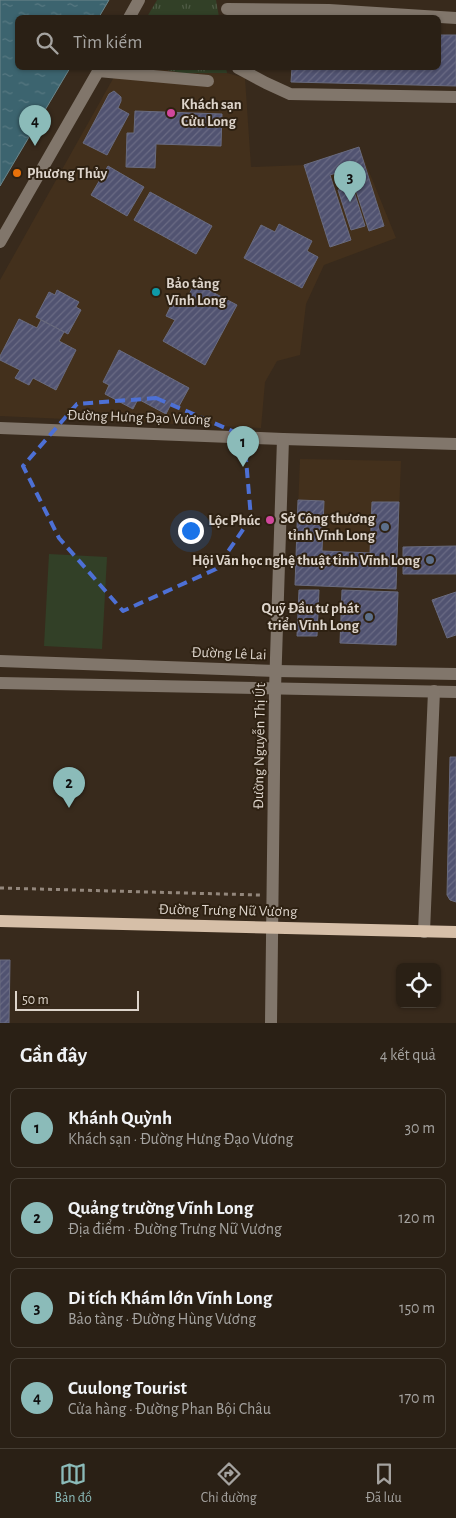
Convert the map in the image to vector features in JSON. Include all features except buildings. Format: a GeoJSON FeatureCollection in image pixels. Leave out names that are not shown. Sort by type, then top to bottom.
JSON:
{"type":"FeatureCollection","features":[{"type":"Feature","properties":{"kind":"main road","name":"Đường Trưng Nữ Vương"},"geometry":{"type":"LineString","coordinates":[[0,921],[456,932]]}},
{"type":"Feature","properties":{"kind":"street"},"geometry":{"type":"LineString","coordinates":[[131,15],[139,0]]}},
{"type":"Feature","properties":{"kind":"street"},"geometry":{"type":"LineString","coordinates":[[227,9],[329,10],[408,15]]}},
{"type":"Feature","properties":{"kind":"street"},"geometry":{"type":"LineString","coordinates":[[441,17],[456,18]]}},
{"type":"Feature","properties":{"kind":"street"},"geometry":{"type":"LineString","coordinates":[[0,242],[98,70]]}},
{"type":"Feature","properties":{"kind":"street"},"geometry":{"type":"LineString","coordinates":[[108,70],[208,81]]}},
{"type":"Feature","properties":{"kind":"street"},"geometry":{"type":"LineString","coordinates":[[242,70],[290,94],[456,97]]}},
{"type":"Feature","properties":{"kind":"street","name":"Đường Hưng Đạo Vương"},"geometry":{"type":"LineString","coordinates":[[0,428],[283,440],[456,444]]}},
{"type":"Feature","properties":{"kind":"street","name":"Đường Nguyễn Thị Út"},"geometry":{"type":"LineString","coordinates":[[271,1023],[275,689],[283,440]]}},
{"type":"Feature","properties":{"kind":"street","name":"Đường Lê Lai"},"geometry":{"type":"LineString","coordinates":[[0,661],[276,671],[456,674]]}},
{"type":"Feature","properties":{"kind":"street"},"geometry":{"type":"LineString","coordinates":[[0,683],[456,692]]}},
{"type":"Feature","properties":{"kind":"street"},"geometry":{"type":"LineString","coordinates":[[424,932],[434,691]]}},
{"type":"Feature","properties":{"kind":"path"},"geometry":{"type":"LineString","coordinates":[[0,888],[258,896],[273,893]]}},
{"type":"Feature","properties":{"kind":"highlighted area"},"geometry":{"type":"Polygon","coordinates":[[[156,398],[244,436],[251,518],[216,569],[123,611],[59,538],[23,466],[77,404],[156,398]]]}},
{"type":"Feature","properties":{"kind":"shaded area","name":"Bảo tàng Vĩnh Long"},"geometry":{"type":"Polygon","coordinates":[[[118,70],[227,73],[245,78],[251,167],[304,165],[359,147],[396,238],[324,265],[306,304],[300,355],[277,361],[265,382],[261,428],[0,416],[0,280],[118,70]]]}},
{"type":"Feature","properties":{"kind":"shaded area"},"geometry":{"type":"Polygon","coordinates":[[[300,459],[401,461],[396,589],[295,585],[300,459]]]}},
{"type":"Feature","properties":{"kind":"green space"},"geometry":{"type":"Polygon","coordinates":[[[157,0],[216,0],[219,15],[148,15],[157,0]]]}},
{"type":"Feature","properties":{"kind":"green space"},"geometry":{"type":"Polygon","coordinates":[[[167,70],[226,70],[227,73],[182,73],[167,70]]]}},
{"type":"Feature","properties":{"kind":"green space"},"geometry":{"type":"Polygon","coordinates":[[[49,554],[107,557],[102,649],[44,646],[49,554]]]}},
{"type":"Feature","properties":{"kind":"water"},"geometry":{"type":"Polygon","coordinates":[[[0,0],[109,0],[100,15],[15,15],[15,70],[69,70],[0,186],[0,0]]]}},
{"type":"Feature","properties":{"kind":"place","name":"Khách sạn Cửu Long"},"geometry":{"type":"Point","coordinates":[171,113]}},
{"type":"Feature","properties":{"kind":"place","name":"Cuulong Tourist"},"geometry":{"type":"Point","coordinates":[35,146]}},
{"type":"Feature","properties":{"kind":"place","name":"Phương Thủy"},"geometry":{"type":"Point","coordinates":[17,173]}},
{"type":"Feature","properties":{"kind":"place","name":"Di tích Khám lớn Vĩnh Long"},"geometry":{"type":"Point","coordinates":[350,202]}},
{"type":"Feature","properties":{"kind":"place","name":"Bảo tàng Vĩnh Long"},"geometry":{"type":"Point","coordinates":[156,292]}},
{"type":"Feature","properties":{"kind":"place","name":"Khánh Quỳnh"},"geometry":{"type":"Point","coordinates":[243,467]}},
{"type":"Feature","properties":{"kind":"place","name":"Lộc Phúc"},"geometry":{"type":"Point","coordinates":[270,520]}},
{"type":"Feature","properties":{"kind":"place","name":"Sở Công thương tỉnh Vĩnh Long"},"geometry":{"type":"Point","coordinates":[385,527]}},
{"type":"Feature","properties":{"kind":"place","name":"Hội Văn học nghệ thuật tỉnh Vĩnh Long"},"geometry":{"type":"Point","coordinates":[430,560]}},
{"type":"Feature","properties":{"kind":"place","name":"Quỹ Đầu tư phát triển Vĩnh Long"},"geometry":{"type":"Point","coordinates":[369,617]}},
{"type":"Feature","properties":{"kind":"place","name":"Quảng trường Vĩnh Long"},"geometry":{"type":"Point","coordinates":[69,808]}}]}
